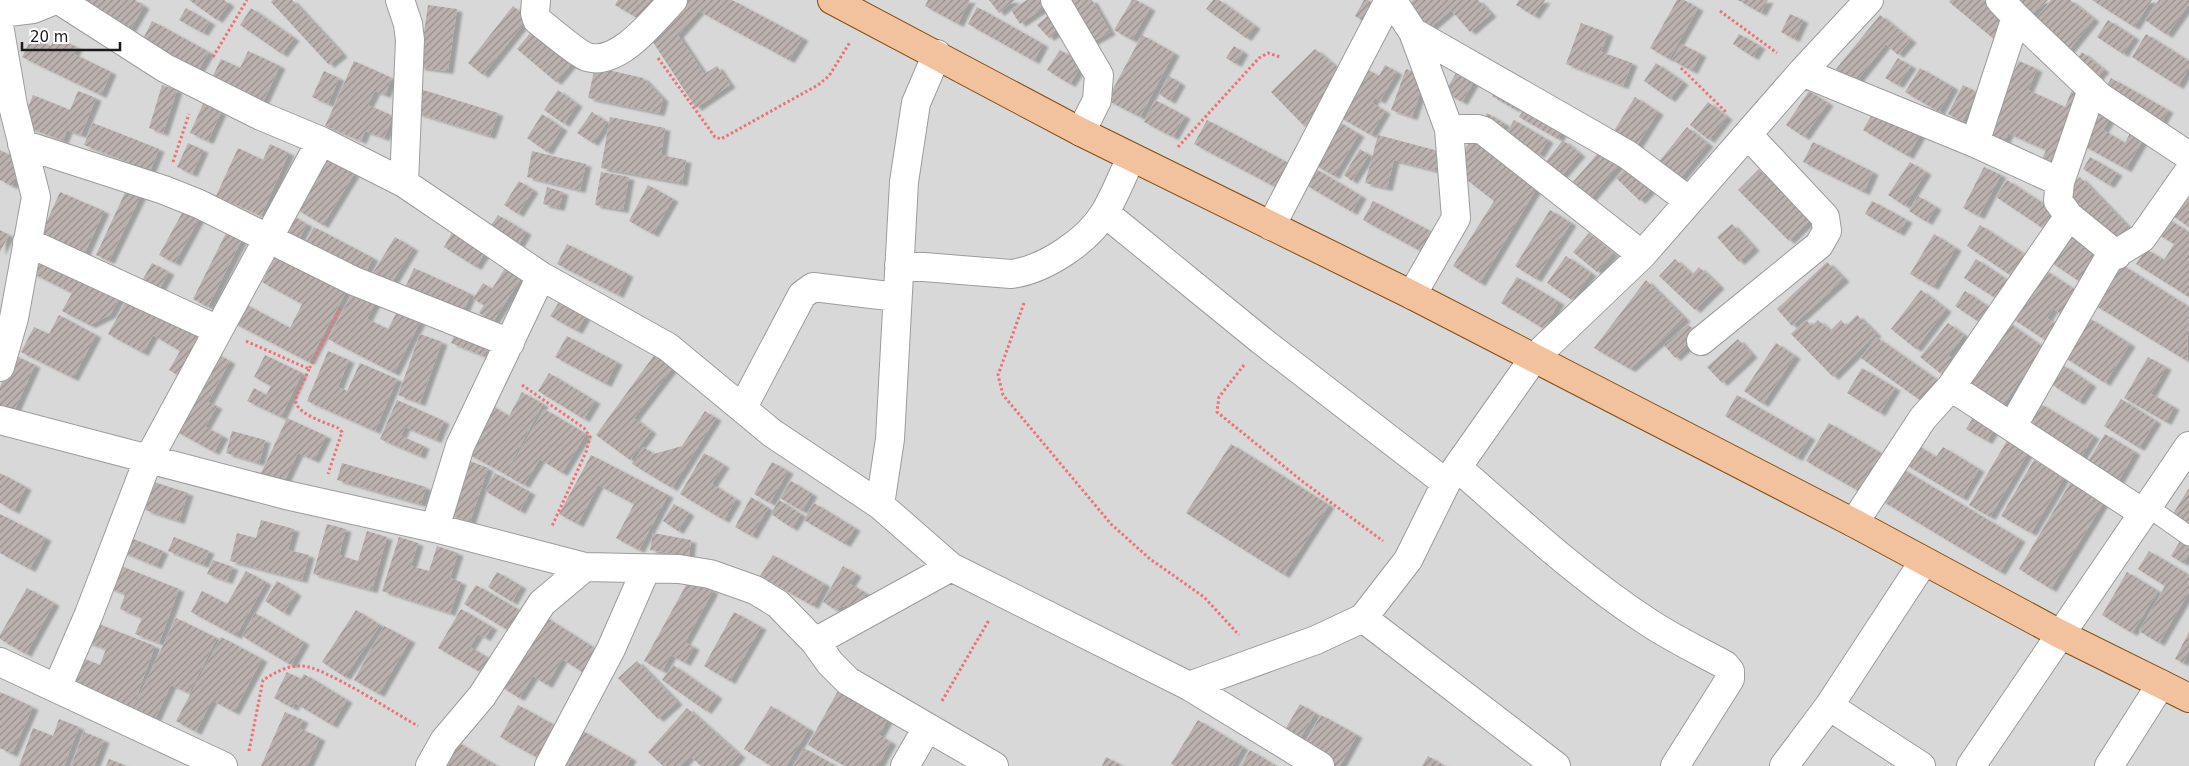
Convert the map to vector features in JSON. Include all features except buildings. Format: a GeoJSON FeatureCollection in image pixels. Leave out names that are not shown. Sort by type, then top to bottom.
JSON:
{"type":"FeatureCollection","features":[{"type":"Feature","properties":{"kind":"main road"},"geometry":{"type":"LineString","coordinates":[[832,0],[1081,132],[1412,295],[1854,523],[2060,634],[2189,698]]}},
{"type":"Feature","properties":{"kind":"street"},"geometry":{"type":"LineString","coordinates":[[0,13],[33,9],[54,0]]}},
{"type":"Feature","properties":{"kind":"street"},"geometry":{"type":"LineString","coordinates":[[59,0],[165,68],[261,116],[321,141],[404,183],[541,276],[668,347],[743,407],[772,433],[880,505],[951,566],[1189,686],[1320,766]]}},
{"type":"Feature","properties":{"kind":"street"},"geometry":{"type":"LineString","coordinates":[[400,0],[408,24],[410,40],[404,183]]}},
{"type":"Feature","properties":{"kind":"street"},"geometry":{"type":"LineString","coordinates":[[536,0],[535,13],[537,20],[586,56],[605,59],[623,49],[673,0]]}},
{"type":"Feature","properties":{"kind":"street"},"geometry":{"type":"LineString","coordinates":[[1055,0],[1099,75],[1097,100],[1081,132]]}},
{"type":"Feature","properties":{"kind":"street"},"geometry":{"type":"LineString","coordinates":[[1271,226],[1391,0],[1413,32],[1449,129],[1456,218],[1412,295]]}},
{"type":"Feature","properties":{"kind":"street"},"geometry":{"type":"LineString","coordinates":[[1189,686],[1260,662],[1316,640],[1363,618],[1408,560],[1452,475],[1534,358],[1642,255],[1864,1]]}},
{"type":"Feature","properties":{"kind":"street"},"geometry":{"type":"LineString","coordinates":[[1975,143],[2008,9],[2100,97],[2189,156]]}},
{"type":"Feature","properties":{"kind":"street"},"geometry":{"type":"LineString","coordinates":[[0,32],[22,144],[36,197],[27,242],[10,279],[14,318],[0,367]]}},
{"type":"Feature","properties":{"kind":"street"},"geometry":{"type":"LineString","coordinates":[[1413,32],[1628,155],[1689,201]]}},
{"type":"Feature","properties":{"kind":"street"},"geometry":{"type":"LineString","coordinates":[[880,505],[890,439],[904,182],[910,132],[916,103],[937,54]]}},
{"type":"Feature","properties":{"kind":"street"},"geometry":{"type":"LineString","coordinates":[[1802,72],[1975,143],[2060,182]]}},
{"type":"Feature","properties":{"kind":"street"},"geometry":{"type":"LineString","coordinates":[[2092,89],[2060,182],[2058,201],[2069,216],[2116,255]]}},
{"type":"Feature","properties":{"kind":"street"},"geometry":{"type":"LineString","coordinates":[[1449,129],[1478,129],[1484,131],[1642,255]]}},
{"type":"Feature","properties":{"kind":"street"},"geometry":{"type":"LineString","coordinates":[[1701,341],[1819,245],[1827,231],[1825,217],[1748,135]]}},
{"type":"Feature","properties":{"kind":"street"},"geometry":{"type":"LineString","coordinates":[[57,688],[90,614],[148,460],[266,239],[321,141]]}},
{"type":"Feature","properties":{"kind":"street"},"geometry":{"type":"LineString","coordinates":[[22,144],[164,190],[219,213],[266,239],[354,281],[510,343]]}},
{"type":"Feature","properties":{"kind":"street"},"geometry":{"type":"LineString","coordinates":[[899,265],[1011,274],[1027,272],[1068,249],[1091,229],[1105,213],[1131,157]]}},
{"type":"Feature","properties":{"kind":"street"},"geometry":{"type":"LineString","coordinates":[[2012,427],[2109,258],[2142,238],[2189,171]]}},
{"type":"Feature","properties":{"kind":"street"},"geometry":{"type":"LineString","coordinates":[[1105,213],[1262,340],[1452,475],[1608,594],[1649,623],[1725,665],[1730,671],[1730,679],[1675,766]]}},
{"type":"Feature","properties":{"kind":"street"},"geometry":{"type":"LineString","coordinates":[[1854,523],[1923,418],[1952,387],[2069,216]]}},
{"type":"Feature","properties":{"kind":"street"},"geometry":{"type":"LineString","coordinates":[[27,242],[218,330]]}},
{"type":"Feature","properties":{"kind":"street"},"geometry":{"type":"LineString","coordinates":[[435,528],[460,446],[499,369],[541,276]]}},
{"type":"Feature","properties":{"kind":"street"},"geometry":{"type":"LineString","coordinates":[[743,407],[802,295],[808,289],[813,287],[897,297]]}},
{"type":"Feature","properties":{"kind":"street"},"geometry":{"type":"LineString","coordinates":[[1952,387],[2145,510]]}},
{"type":"Feature","properties":{"kind":"street"},"geometry":{"type":"LineString","coordinates":[[0,420],[148,460],[318,503],[435,528],[585,568],[679,569],[710,574],[755,590],[778,604],[815,642],[830,663],[848,681],[994,766]]}},
{"type":"Feature","properties":{"kind":"street"},"geometry":{"type":"LineString","coordinates":[[1971,766],[2189,446]]}},
{"type":"Feature","properties":{"kind":"street"},"geometry":{"type":"LineString","coordinates":[[1784,766],[1829,706],[1924,561]]}},
{"type":"Feature","properties":{"kind":"street"},"geometry":{"type":"LineString","coordinates":[[815,642],[951,566]]}},
{"type":"Feature","properties":{"kind":"street"},"geometry":{"type":"LineString","coordinates":[[430,766],[444,741],[482,696],[542,603],[585,568]]}},
{"type":"Feature","properties":{"kind":"street"},"geometry":{"type":"LineString","coordinates":[[549,766],[611,649],[646,569]]}},
{"type":"Feature","properties":{"kind":"street"},"geometry":{"type":"LineString","coordinates":[[1363,618],[1525,757],[1556,766]]}},
{"type":"Feature","properties":{"kind":"street"},"geometry":{"type":"LineString","coordinates":[[0,662],[57,688],[235,761]]}},
{"type":"Feature","properties":{"kind":"street"},"geometry":{"type":"LineString","coordinates":[[2109,766],[2162,684]]}},
{"type":"Feature","properties":{"kind":"street"},"geometry":{"type":"LineString","coordinates":[[1829,706],[1921,766]]}},
{"type":"Feature","properties":{"kind":"street"},"geometry":{"type":"LineString","coordinates":[[905,766],[927,728]]}},
{"type":"Feature","properties":{"kind":"lane"},"geometry":{"type":"LineString","coordinates":[[2145,510],[2189,536]]}},
{"type":"Feature","properties":{"kind":"path"},"geometry":{"type":"LineString","coordinates":[[164,190],[198,85],[227,30],[247,0]]}},
{"type":"Feature","properties":{"kind":"path"},"geometry":{"type":"LineString","coordinates":[[1720,11],[1802,72]]}},
{"type":"Feature","properties":{"kind":"path"},"geometry":{"type":"LineString","coordinates":[[640,34],[715,138],[722,139],[818,85],[829,76],[866,18]]}},
{"type":"Feature","properties":{"kind":"path"},"geometry":{"type":"LineString","coordinates":[[1158,170],[1259,58],[1268,53],[1280,57]]}},
{"type":"Feature","properties":{"kind":"path"},"geometry":{"type":"LineString","coordinates":[[1681,68],[1748,135]]}},
{"type":"Feature","properties":{"kind":"path"},"geometry":{"type":"LineString","coordinates":[[1027,272],[1021,313],[998,375],[1003,395],[1111,524],[1150,559],[1204,597],[1225,618],[1260,662]]}},
{"type":"Feature","properties":{"kind":"path"},"geometry":{"type":"LineString","coordinates":[[318,503],[342,432],[338,428],[303,412],[297,407],[296,400],[354,281]]}},
{"type":"Feature","properties":{"kind":"path"},"geometry":{"type":"LineString","coordinates":[[218,330],[310,369]]}},
{"type":"Feature","properties":{"kind":"path"},"geometry":{"type":"LineString","coordinates":[[1262,340],[1219,397],[1217,412],[1302,481],[1408,560]]}},
{"type":"Feature","properties":{"kind":"path"},"geometry":{"type":"LineString","coordinates":[[499,369],[584,428],[590,437],[586,452],[539,555]]}},
{"type":"Feature","properties":{"kind":"path"},"geometry":{"type":"LineString","coordinates":[[927,728],[985,628],[1002,591]]}},
{"type":"Feature","properties":{"kind":"path"},"geometry":{"type":"LineString","coordinates":[[235,761],[262,680],[283,668],[302,665],[321,671],[444,741]]}},
{"type":"Feature","properties":{"kind":"shaded area"},"geometry":{"type":"Polygon","coordinates":[[[0,0],[2189,0],[2189,766],[0,766],[0,0]]]}}]}
